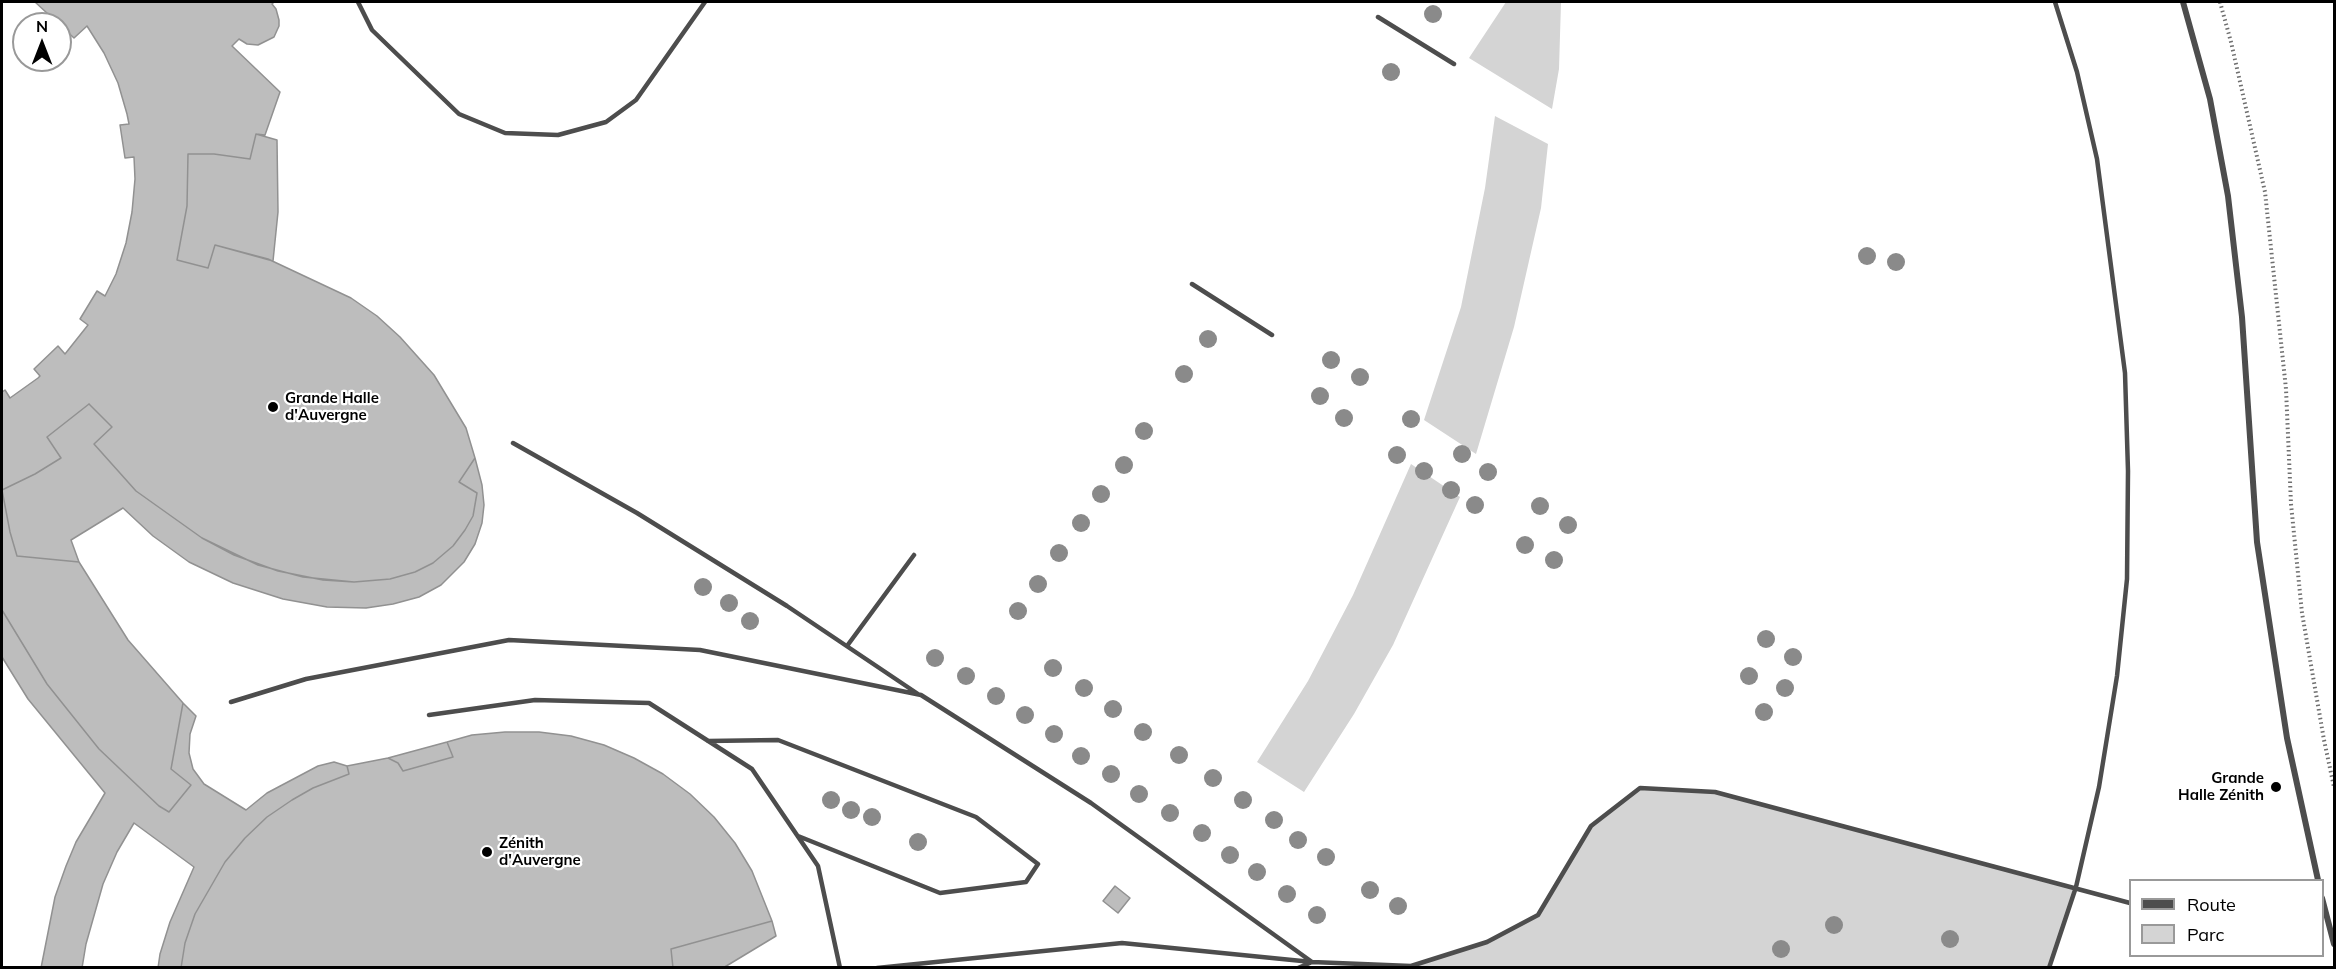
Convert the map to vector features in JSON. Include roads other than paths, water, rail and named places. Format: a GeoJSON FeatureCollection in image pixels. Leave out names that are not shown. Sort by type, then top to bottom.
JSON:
{"type":"FeatureCollection","features":[{"type":"Feature","properties":{"kind":"street"},"geometry":{"type":"LineString","coordinates":[[2183,2],[2210,99],[2228,195],[2242,317],[2257,542],[2291,759],[2318,879]]}},
{"type":"Feature","properties":{"kind":"street"},"geometry":{"type":"LineString","coordinates":[[2325,917],[2334,944]]}},
{"type":"Feature","properties":{"kind":"lane"},"geometry":{"type":"LineString","coordinates":[[358,2],[372,30],[459,114],[505,133],[558,135],[606,122],[636,100],[705,2]]}},
{"type":"Feature","properties":{"kind":"lane"},"geometry":{"type":"LineString","coordinates":[[2049,968],[2076,887],[2099,787],[2117,676],[2127,579],[2128,471],[2125,373],[2097,159],[2077,72],[2055,2]]}},
{"type":"Feature","properties":{"kind":"lane"},"geometry":{"type":"LineString","coordinates":[[1378,17],[1454,64]]}},
{"type":"Feature","properties":{"kind":"lane"},"geometry":{"type":"LineString","coordinates":[[1192,284],[1272,335]]}},
{"type":"Feature","properties":{"kind":"lane"},"geometry":{"type":"LineString","coordinates":[[513,443],[637,513],[1091,803],[1312,963]]}},
{"type":"Feature","properties":{"kind":"lane"},"geometry":{"type":"LineString","coordinates":[[848,646],[914,555]]}},
{"type":"Feature","properties":{"kind":"lane"},"geometry":{"type":"LineString","coordinates":[[231,702],[306,679],[509,640],[700,650],[921,695]]}},
{"type":"Feature","properties":{"kind":"lane"},"geometry":{"type":"LineString","coordinates":[[429,715],[535,700],[649,703],[752,769],[818,866],[840,968]]}},
{"type":"Feature","properties":{"kind":"lane"},"geometry":{"type":"LineString","coordinates":[[708,741],[778,741],[976,817],[1038,864],[1026,882],[940,892],[798,836]]}},
{"type":"Feature","properties":{"kind":"lane"},"geometry":{"type":"LineString","coordinates":[[877,968],[1122,943],[1312,963],[1411,966],[1487,942],[1538,915],[1591,826],[1640,788],[1715,792],[2129,903]]}},
{"type":"Feature","properties":{"kind":"lane"},"geometry":{"type":"LineString","coordinates":[[1298,968],[1312,963]]}},
{"type":"Feature","properties":{"kind":"place","name":"Grande Halle d'Auvergne"},"geometry":{"type":"Point","coordinates":[273,407]}},
{"type":"Feature","properties":{"kind":"place","name":"Grande Halle Zénith"},"geometry":{"type":"Point","coordinates":[2276,787]}},
{"type":"Feature","properties":{"kind":"place","name":"Zénith d'Auvergne"},"geometry":{"type":"Point","coordinates":[487,852]}}]}
